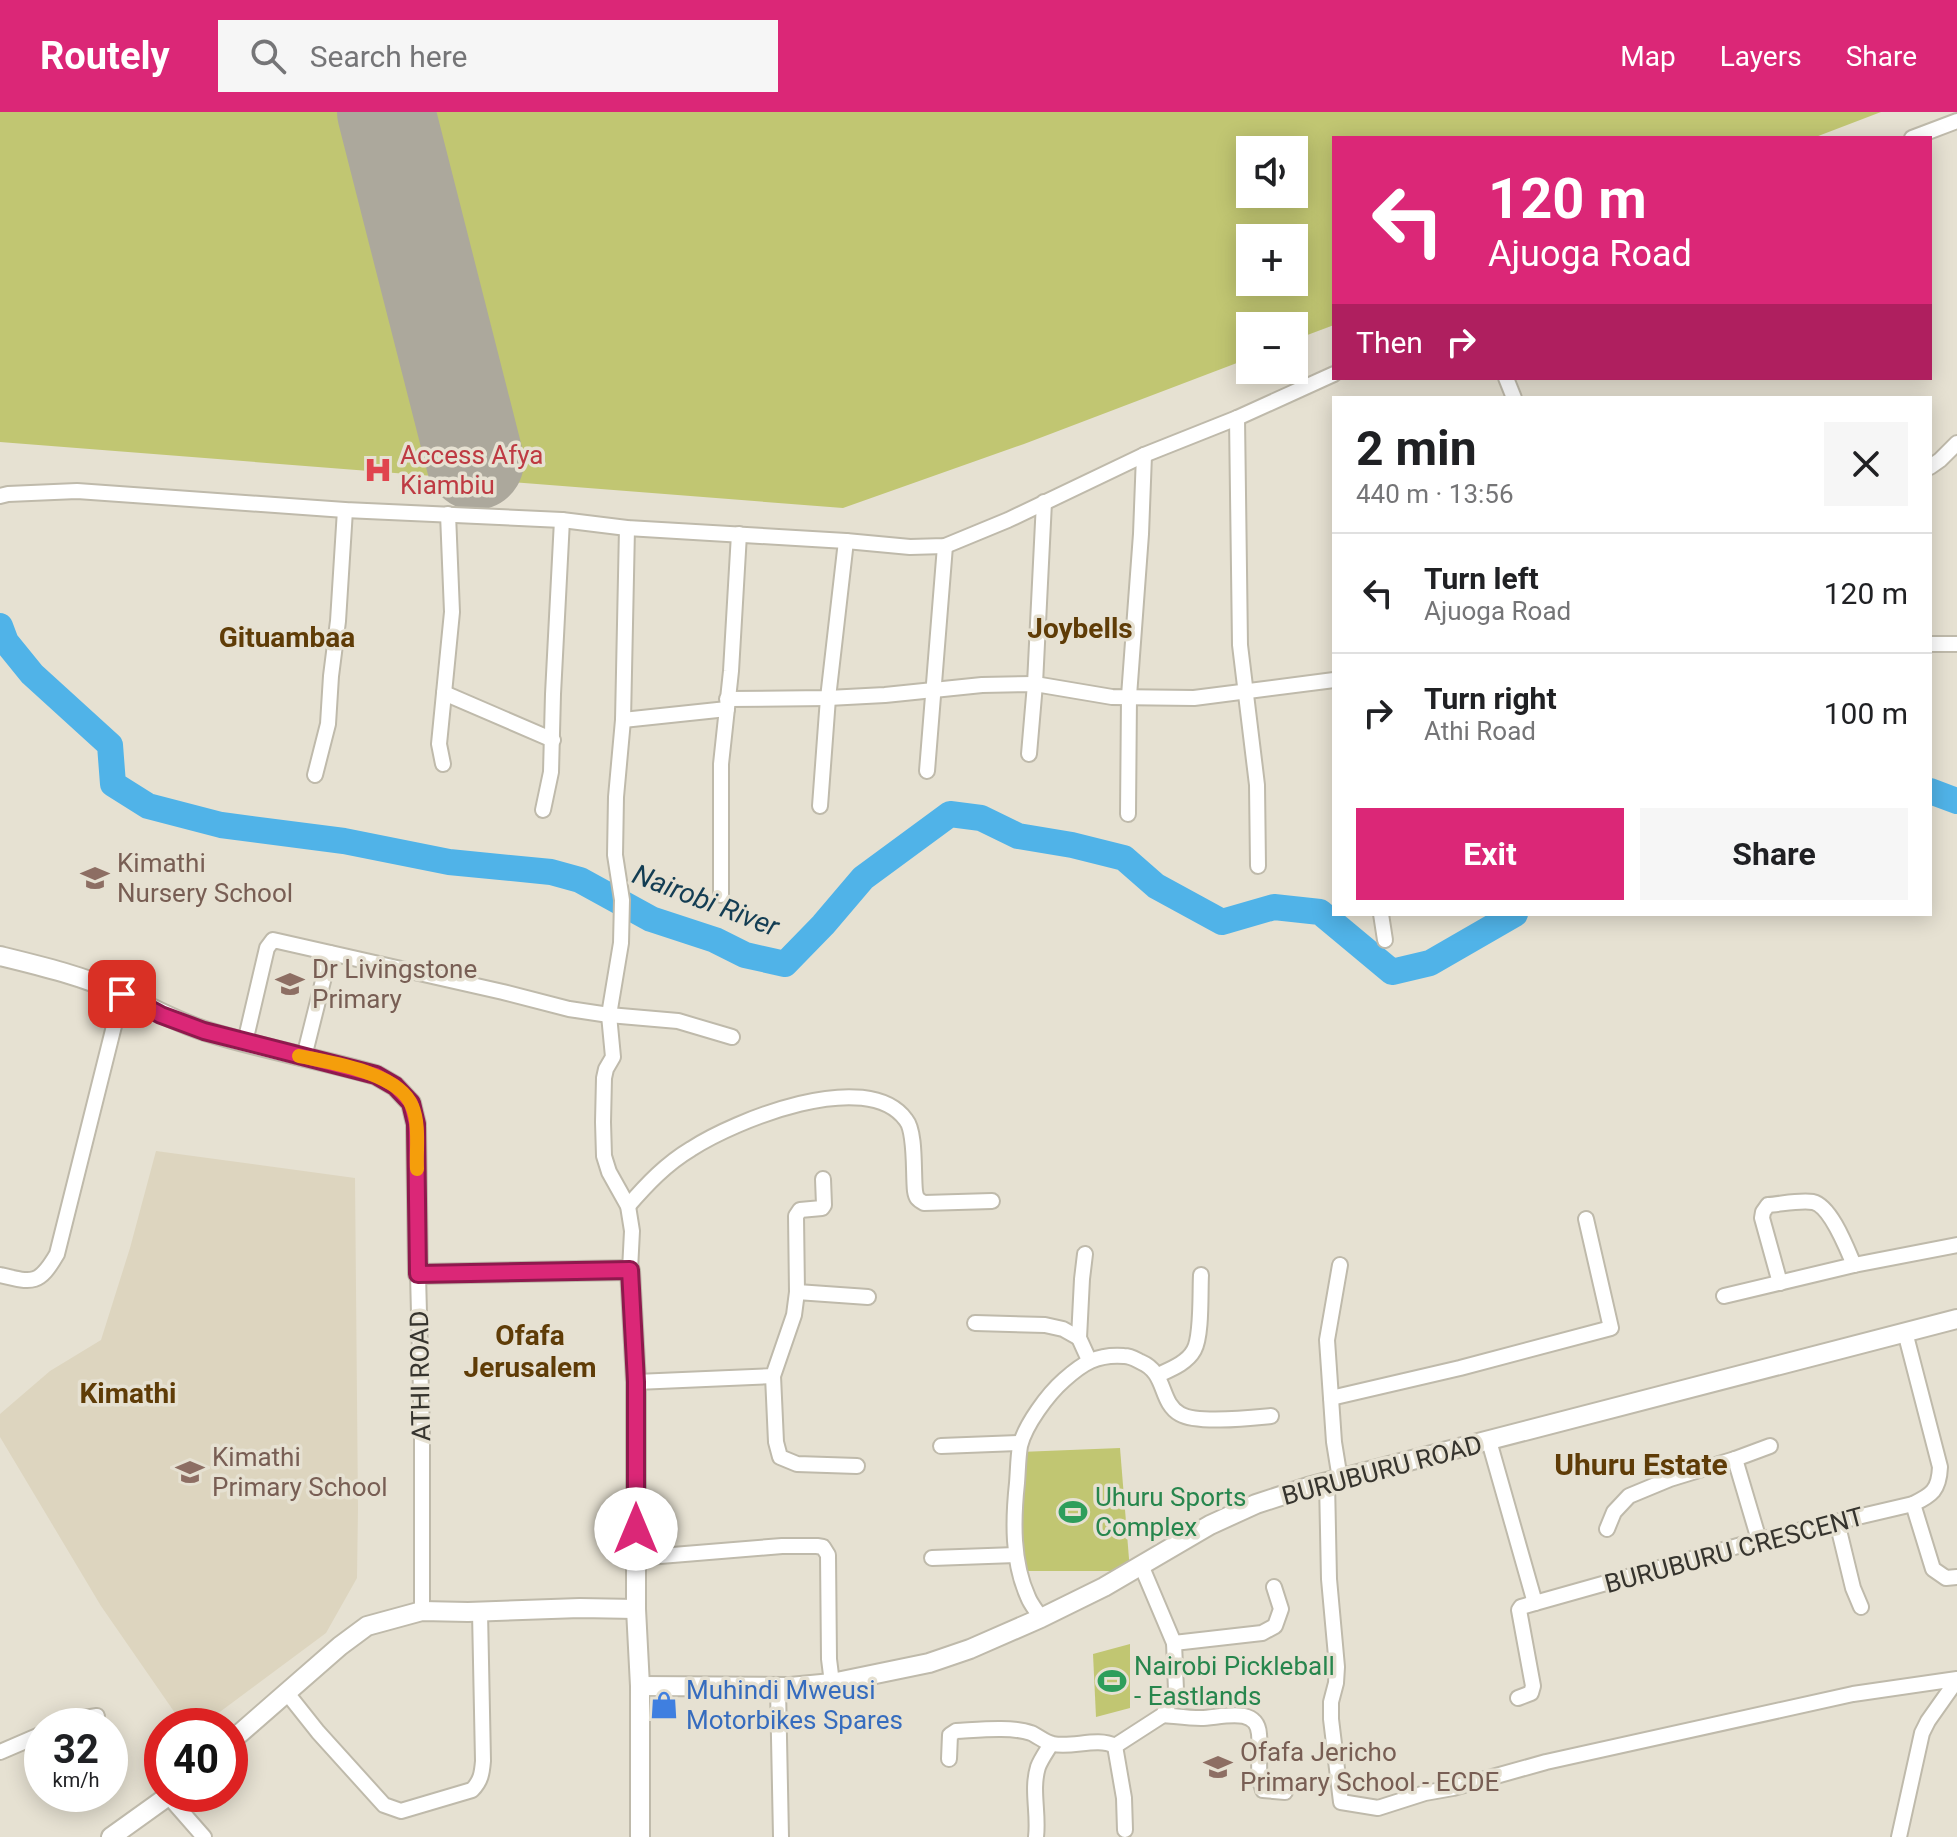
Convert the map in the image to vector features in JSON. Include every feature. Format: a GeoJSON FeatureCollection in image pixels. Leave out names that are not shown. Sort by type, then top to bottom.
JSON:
{"type":"FeatureCollection","features":[{"type":"Feature","properties":{"kind":"street"},"geometry":{"type":"LineString","coordinates":[[1917,136],[1957,121]]}},
{"type":"Feature","properties":{"kind":"street"},"geometry":{"type":"LineString","coordinates":[[0,496],[77,491],[345,510],[562,520],[627,528],[910,547],[945,546],[1008,520],[1144,455],[1237,418],[1332,375]]}},
{"type":"Feature","properties":{"kind":"street"},"geometry":{"type":"LineString","coordinates":[[1237,418],[1240,645],[1257,785],[1258,866]]}},
{"type":"Feature","properties":{"kind":"street"},"geometry":{"type":"LineString","coordinates":[[1932,466],[1957,443]]}},
{"type":"Feature","properties":{"kind":"street"},"geometry":{"type":"LineString","coordinates":[[1128,814],[1129,696],[1141,548],[1144,455]]}},
{"type":"Feature","properties":{"kind":"street"},"geometry":{"type":"LineString","coordinates":[[1029,754],[1044,502]]}},
{"type":"Feature","properties":{"kind":"street"},"geometry":{"type":"LineString","coordinates":[[315,775],[328,724],[345,510]]}},
{"type":"Feature","properties":{"kind":"street"},"geometry":{"type":"LineString","coordinates":[[443,764],[439,744],[452,612],[448,514]]}},
{"type":"Feature","properties":{"kind":"street"},"geometry":{"type":"LineString","coordinates":[[543,810],[551,772],[562,520]]}},
{"type":"Feature","properties":{"kind":"street"},"geometry":{"type":"LineString","coordinates":[[627,528],[623,720],[616,797],[615,855],[622,900],[621,943],[609,1015],[613,1057],[604,1078],[604,1156],[609,1172],[628,1206],[632,1231],[630,1270],[636,1382],[640,1837]]}},
{"type":"Feature","properties":{"kind":"street"},"geometry":{"type":"LineString","coordinates":[[721,895],[721,764],[731,671],[739,534]]}},
{"type":"Feature","properties":{"kind":"street"},"geometry":{"type":"LineString","coordinates":[[820,806],[828,698],[846,541]]}},
{"type":"Feature","properties":{"kind":"street"},"geometry":{"type":"LineString","coordinates":[[927,771],[945,546]]}},
{"type":"Feature","properties":{"kind":"street"},"geometry":{"type":"LineString","coordinates":[[1932,644],[1957,644]]}},
{"type":"Feature","properties":{"kind":"street"},"geometry":{"type":"LineString","coordinates":[[623,720],[727,704],[982,685],[1035,684],[1112,697],[1194,698],[1332,680]]}},
{"type":"Feature","properties":{"kind":"street"},"geometry":{"type":"LineString","coordinates":[[444,693],[553,740]]}},
{"type":"Feature","properties":{"kind":"street"},"geometry":{"type":"LineString","coordinates":[[1381,916],[1385,940]]}},
{"type":"Feature","properties":{"kind":"street"},"geometry":{"type":"LineString","coordinates":[[245,1042],[273,940],[569,1009],[678,1021],[732,1037]]}},
{"type":"Feature","properties":{"kind":"street"},"geometry":{"type":"LineString","coordinates":[[304,1057],[330,953]]}},
{"type":"Feature","properties":{"kind":"street","name":"ATHI ROAD"},"geometry":{"type":"LineString","coordinates":[[1,959],[46,967],[122,994],[161,1015],[204,1031],[376,1075],[395,1086],[411,1103],[416,1124],[422,1611]]}},
{"type":"Feature","properties":{"kind":"street"},"geometry":{"type":"LineString","coordinates":[[0,1275],[27,1281],[38,1278],[47,1271],[57,1254],[122,994]]}},
{"type":"Feature","properties":{"kind":"street"},"geometry":{"type":"LineString","coordinates":[[628,1206],[656,1174],[691,1148],[736,1125],[783,1107],[842,1097],[864,1097],[885,1103],[906,1119],[912,1130],[915,1191],[920,1201],[992,1201]]}},
{"type":"Feature","properties":{"kind":"street"},"geometry":{"type":"LineString","coordinates":[[823,1179],[822,1208],[800,1210],[796,1216],[797,1292],[794,1315],[773,1376],[776,1442],[780,1457],[797,1464],[857,1466]]}},
{"type":"Feature","properties":{"kind":"street"},"geometry":{"type":"LineString","coordinates":[[1780,1283],[1762,1218],[1768,1205],[1814,1202],[1822,1206],[1837,1228],[1854,1265]]}},
{"type":"Feature","properties":{"kind":"street"},"geometry":{"type":"LineString","coordinates":[[1331,1398],[1611,1328],[1586,1219]]}},
{"type":"Feature","properties":{"kind":"street"},"geometry":{"type":"LineString","coordinates":[[1724,1296],[1854,1265],[1957,1245]]}},
{"type":"Feature","properties":{"kind":"street"},"geometry":{"type":"LineString","coordinates":[[1085,1254],[1079,1338],[1089,1360]]}},
{"type":"Feature","properties":{"kind":"street"},"geometry":{"type":"LineString","coordinates":[[1340,1265],[1327,1340],[1334,1442],[1329,1579],[1337,1667],[1331,1719],[1341,1802],[1378,1808],[1546,1762],[1853,1694],[1957,1680]]}},
{"type":"Feature","properties":{"kind":"street"},"geometry":{"type":"LineString","coordinates":[[418,1274],[630,1270]]}},
{"type":"Feature","properties":{"kind":"street"},"geometry":{"type":"LineString","coordinates":[[1158,1375],[1180,1364],[1196,1349],[1201,1275]]}},
{"type":"Feature","properties":{"kind":"street"},"geometry":{"type":"LineString","coordinates":[[797,1292],[868,1297]]}},
{"type":"Feature","properties":{"kind":"street","name":"BURUBURU ROAD"},"geometry":{"type":"LineString","coordinates":[[640,1686],[778,1688],[832,1683],[929,1663],[1041,1618],[1104,1587],[1210,1525],[1256,1504],[1957,1319]]}},
{"type":"Feature","properties":{"kind":"street"},"geometry":{"type":"LineString","coordinates":[[975,1323],[1045,1325],[1063,1329],[1079,1338]]}},
{"type":"Feature","properties":{"kind":"street"},"geometry":{"type":"LineString","coordinates":[[1905,1332],[1940,1467],[1939,1480],[1930,1496],[1913,1504],[1933,1569],[1946,1578],[1957,1577]]}},
{"type":"Feature","properties":{"kind":"street"},"geometry":{"type":"LineString","coordinates":[[1041,1618],[1028,1597],[1016,1555],[1014,1513],[1020,1443],[1055,1388],[1089,1360],[1129,1356],[1150,1366],[1158,1375],[1171,1406],[1179,1414],[1190,1418],[1236,1419],[1271,1416]]}},
{"type":"Feature","properties":{"kind":"street"},"geometry":{"type":"LineString","coordinates":[[636,1382],[773,1376]]}},
{"type":"Feature","properties":{"kind":"street"},"geometry":{"type":"LineString","coordinates":[[1489,1441],[1535,1603],[1519,1610],[1533,1686],[1531,1693],[1518,1698]]}},
{"type":"Feature","properties":{"kind":"street"},"geometry":{"type":"LineString","coordinates":[[941,1446],[1020,1443]]}},
{"type":"Feature","properties":{"kind":"street"},"geometry":{"type":"LineString","coordinates":[[1607,1529],[1614,1512],[1629,1496],[1770,1446]]}},
{"type":"Feature","properties":{"kind":"street"},"geometry":{"type":"LineString","coordinates":[[1735,1459],[1759,1540]]}},
{"type":"Feature","properties":{"kind":"street","name":"BURUBURU CRESCENT"},"geometry":{"type":"LineString","coordinates":[[1535,1603],[1759,1540],[1913,1504]]}},
{"type":"Feature","properties":{"kind":"street"},"geometry":{"type":"LineString","coordinates":[[1837,1522],[1853,1588],[1861,1607]]}},
{"type":"Feature","properties":{"kind":"street"},"geometry":{"type":"LineString","coordinates":[[636,1558],[782,1546],[823,1547],[828,1555],[832,1683]]}},
{"type":"Feature","properties":{"kind":"street"},"geometry":{"type":"LineString","coordinates":[[932,1558],[1016,1555]]}},
{"type":"Feature","properties":{"kind":"street"},"geometry":{"type":"LineString","coordinates":[[1115,1746],[1163,1715],[1176,1690],[1174,1643],[1141,1565]]}},
{"type":"Feature","properties":{"kind":"street"},"geometry":{"type":"LineString","coordinates":[[1174,1643],[1262,1633],[1275,1626],[1281,1609],[1274,1587]]}},
{"type":"Feature","properties":{"kind":"street"},"geometry":{"type":"LineString","coordinates":[[248,1727],[367,1626],[422,1611],[636,1609]]}},
{"type":"Feature","properties":{"kind":"street"},"geometry":{"type":"LineString","coordinates":[[287,1693],[384,1805],[401,1811],[472,1790],[479,1783],[483,1761],[480,1612]]}},
{"type":"Feature","properties":{"kind":"street"},"geometry":{"type":"LineString","coordinates":[[1899,1837],[1922,1733],[1957,1680]]}},
{"type":"Feature","properties":{"kind":"street"},"geometry":{"type":"LineString","coordinates":[[778,1688],[781,1837]]}},
{"type":"Feature","properties":{"kind":"street"},"geometry":{"type":"LineString","coordinates":[[1163,1715],[1201,1718],[1240,1715],[1253,1720],[1259,1729],[1259,1780],[1263,1790],[1285,1792]]}},
{"type":"Feature","properties":{"kind":"street"},"geometry":{"type":"LineString","coordinates":[[949,1759],[950,1735],[956,1731],[1017,1730],[1051,1744],[1110,1743],[1115,1746]]}},
{"type":"Feature","properties":{"kind":"street"},"geometry":{"type":"LineString","coordinates":[[0,1752],[24,1742]]}},
{"type":"Feature","properties":{"kind":"street"},"geometry":{"type":"LineString","coordinates":[[1036,1837],[1035,1784],[1039,1763],[1051,1744]]}},
{"type":"Feature","properties":{"kind":"street"},"geometry":{"type":"LineString","coordinates":[[1115,1746],[1124,1798],[1125,1830]]}},
{"type":"Feature","properties":{"kind":"street"},"geometry":{"type":"LineString","coordinates":[[111,1837],[146,1812]]}},
{"type":"Feature","properties":{"kind":"street"},"geometry":{"type":"LineString","coordinates":[[184,1812],[204,1837]]}},
{"type":"Feature","properties":{"kind":"shaded area","name":"Kimathi Primary School"},"geometry":{"type":"Polygon","coordinates":[[[156,1151],[355,1178],[357,1578],[326,1633],[225,1708],[172,1708],[101,1606],[0,1437],[0,1414],[50,1371],[101,1340],[156,1151]]]}},
{"type":"Feature","properties":{"kind":"green space"},"geometry":{"type":"Polygon","coordinates":[[[0,112],[1881,112],[1818,136],[1332,136],[1332,326],[1308,335],[1308,312],[1236,312],[1236,363],[1024,444],[843,508],[0,442],[0,112]]]}},
{"type":"Feature","properties":{"kind":"green space","name":"Uhuru Sports Complex"},"geometry":{"type":"Polygon","coordinates":[[[1120,1448],[1130,1571],[1020,1571],[1020,1452],[1120,1448]]]}},
{"type":"Feature","properties":{"kind":"green space","name":"Nairobi Pickleball - Eastlands"},"geometry":{"type":"Polygon","coordinates":[[[1130,1644],[1130,1708],[1096,1717],[1093,1654],[1130,1644]]]}},
{"type":"Feature","properties":{"kind":"waterway","name":"Nairobi River"},"geometry":{"type":"LineString","coordinates":[[0,626],[6,642],[32,674],[110,745],[113,784],[148,806],[221,825],[344,841],[449,862],[551,872],[580,880],[651,919],[715,940],[745,955],[785,964],[863,878],[950,814],[981,818],[1018,836],[1124,858],[1156,886],[1222,922],[1274,907],[1320,912],[1392,972],[1430,963],[1512,916]]}},
{"type":"Feature","properties":{"kind":"waterway","name":"Nairobi River"},"geometry":{"type":"LineString","coordinates":[[1932,792],[1957,801]]}},
{"type":"Feature","properties":{"kind":"runway"},"geometry":{"type":"LineString","coordinates":[[386,112],[475,461]]}},
{"type":"Feature","properties":{"kind":"slow traffic"},"geometry":{"type":"LineString","coordinates":[[299,1056],[376,1075],[395,1086],[411,1103],[416,1124],[417,1169]]}},
{"type":"Feature","properties":{"kind":"place","name":"Access Afya Kiambiu"},"geometry":{"type":"Point","coordinates":[378,470]}},
{"type":"Feature","properties":{"kind":"place","name":"Kimathi Nursery School"},"geometry":{"type":"Point","coordinates":[95,878]}},
{"type":"Feature","properties":{"kind":"place","name":"Dr Livingstone Primary"},"geometry":{"type":"Point","coordinates":[290,984]}},
{"type":"Feature","properties":{"kind":"place","name":"Kimathi Primary School"},"geometry":{"type":"Point","coordinates":[190,1472]}},
{"type":"Feature","properties":{"kind":"place","name":"Uhuru Sports Complex"},"geometry":{"type":"Point","coordinates":[1073,1512]}},
{"type":"Feature","properties":{"kind":"place","name":"Nairobi Pickleball - Eastlands"},"geometry":{"type":"Point","coordinates":[1112,1681]}},
{"type":"Feature","properties":{"kind":"place","name":"Muhindi Mweusi Motorbikes Spares"},"geometry":{"type":"Point","coordinates":[664,1705]}},
{"type":"Feature","properties":{"kind":"place","name":"Ofafa Jericho Primary School - ECDE"},"geometry":{"type":"Point","coordinates":[1218,1767]}},
{"type":"Feature","properties":{"kind":"district","name":"Joybells"},"geometry":{"type":"Point","coordinates":[1080,628]}},
{"type":"Feature","properties":{"kind":"district","name":"Gituambaa"},"geometry":{"type":"Point","coordinates":[287,637]}},
{"type":"Feature","properties":{"kind":"district","name":"Ofafa Jerusalem"},"geometry":{"type":"Point","coordinates":[530,1351]}},
{"type":"Feature","properties":{"kind":"district","name":"Kimathi"},"geometry":{"type":"Point","coordinates":[128,1393]}},
{"type":"Feature","properties":{"kind":"district","name":"Uhuru Estate"},"geometry":{"type":"Point","coordinates":[1641,1465]}},
{"type":"Feature","properties":{"kind":"route"},"geometry":{"type":"LineString","coordinates":[[122,994],[161,1015],[204,1031],[376,1075],[395,1086],[411,1103],[416,1124],[418,1274],[630,1270],[636,1382],[636,1529]]}}]}
